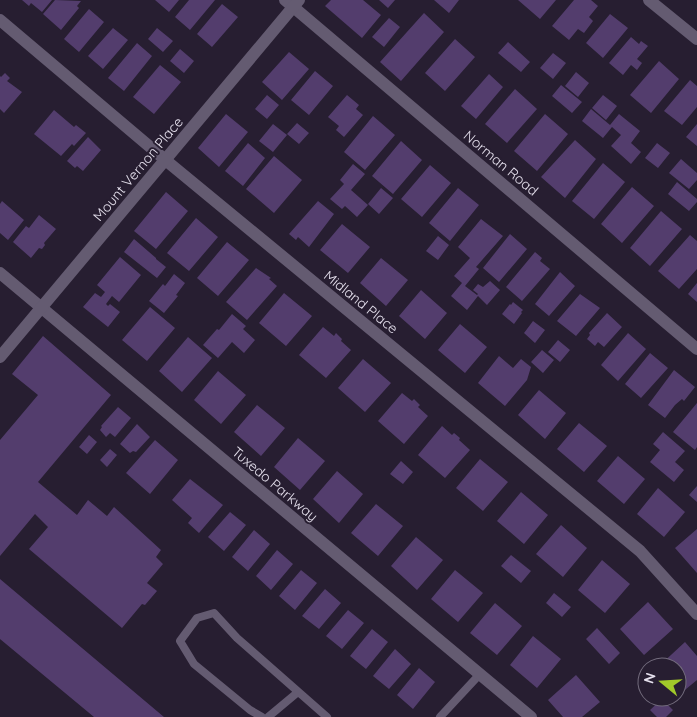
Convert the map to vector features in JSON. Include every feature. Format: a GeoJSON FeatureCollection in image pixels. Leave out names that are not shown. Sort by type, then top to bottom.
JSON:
{"type":"FeatureCollection","features":[{"type":"Feature","properties":{"kind":"street"},"geometry":{"type":"LineString","coordinates":[[649,0],[697,39]]}},
{"type":"Feature","properties":{"kind":"street","name":"Mount Vernon Place"},"geometry":{"type":"LineString","coordinates":[[0,357],[165,160],[292,2]]}},
{"type":"Feature","properties":{"kind":"street","name":"Norman Road"},"geometry":{"type":"LineString","coordinates":[[292,2],[697,348]]}},
{"type":"Feature","properties":{"kind":"street","name":"Midland Place"},"geometry":{"type":"LineString","coordinates":[[0,20],[165,160],[640,551],[697,614]]}},
{"type":"Feature","properties":{"kind":"street","name":"Tuxedo Parkway"},"geometry":{"type":"LineString","coordinates":[[0,273],[531,717]]}},
{"type":"Feature","properties":{"kind":"lane"},"geometry":{"type":"LineString","coordinates":[[262,717],[250,710],[194,664],[180,640],[197,618],[214,613],[237,638],[327,717]]}},
{"type":"Feature","properties":{"kind":"lane"},"geometry":{"type":"LineString","coordinates":[[440,717],[480,674]]}},
{"type":"Feature","properties":{"kind":"lane"},"geometry":{"type":"LineString","coordinates":[[268,717],[298,692]]}},
{"type":"Feature","properties":{"kind":"building"},"geometry":{"type":"Polygon","coordinates":[[[22,0],[52,0],[42,12],[31,3],[29,6],[22,0]]]}},
{"type":"Feature","properties":{"kind":"building"},"geometry":{"type":"Polygon","coordinates":[[[55,0],[81,1],[77,6],[79,8],[61,30],[43,14],[55,0]]]}},
{"type":"Feature","properties":{"kind":"building"},"geometry":{"type":"Polygon","coordinates":[[[155,0],[179,0],[169,12],[155,0]]]}},
{"type":"Feature","properties":{"kind":"building"},"geometry":{"type":"Polygon","coordinates":[[[189,0],[215,0],[190,30],[175,17],[189,0]]]}},
{"type":"Feature","properties":{"kind":"building"},"geometry":{"type":"Polygon","coordinates":[[[331,0],[363,0],[381,15],[362,38],[325,6],[331,0]]]}},
{"type":"Feature","properties":{"kind":"building"},"geometry":{"type":"Polygon","coordinates":[[[379,0],[395,0],[388,8],[379,0]]]}},
{"type":"Feature","properties":{"kind":"building"},"geometry":{"type":"Polygon","coordinates":[[[434,0],[459,0],[449,13],[434,0]]]}},
{"type":"Feature","properties":{"kind":"building"},"geometry":{"type":"Polygon","coordinates":[[[518,0],[556,0],[540,19],[518,0]]]}},
{"type":"Feature","properties":{"kind":"building"},"geometry":{"type":"Polygon","coordinates":[[[574,0],[591,0],[598,6],[589,17],[593,21],[584,33],[578,29],[569,40],[552,26],[574,0]]]}},
{"type":"Feature","properties":{"kind":"building"},"geometry":{"type":"Polygon","coordinates":[[[222,4],[238,17],[212,47],[197,34],[222,4]]]}},
{"type":"Feature","properties":{"kind":"building"},"geometry":{"type":"Polygon","coordinates":[[[89,9],[104,22],[79,52],[64,39],[89,9]]]}},
{"type":"Feature","properties":{"kind":"building"},"geometry":{"type":"Polygon","coordinates":[[[424,13],[444,32],[401,81],[380,62],[424,13]]]}},
{"type":"Feature","properties":{"kind":"building"},"geometry":{"type":"Polygon","coordinates":[[[610,14],[628,28],[603,58],[586,43],[610,14]]]}},
{"type":"Feature","properties":{"kind":"building"},"geometry":{"type":"Polygon","coordinates":[[[389,18],[400,27],[384,47],[372,37],[389,18]]]}},
{"type":"Feature","properties":{"kind":"building"},"geometry":{"type":"Polygon","coordinates":[[[113,28],[128,40],[103,69],[88,56],[113,28]]]}},
{"type":"Feature","properties":{"kind":"building"},"geometry":{"type":"Polygon","coordinates":[[[157,28],[173,41],[163,52],[148,39],[157,28]]]}},
{"type":"Feature","properties":{"kind":"building"},"geometry":{"type":"Polygon","coordinates":[[[631,37],[639,44],[641,41],[648,46],[637,59],[642,63],[637,70],[631,65],[623,75],[609,63],[631,37]]]}},
{"type":"Feature","properties":{"kind":"building"},"geometry":{"type":"Polygon","coordinates":[[[455,39],[475,57],[445,91],[425,73],[455,39]]]}},
{"type":"Feature","properties":{"kind":"building"},"geometry":{"type":"Polygon","coordinates":[[[508,42],[530,62],[521,72],[498,53],[508,42]]]}},
{"type":"Feature","properties":{"kind":"building"},"geometry":{"type":"Polygon","coordinates":[[[137,43],[152,56],[124,91],[108,78],[137,43]]]}},
{"type":"Feature","properties":{"kind":"building"},"geometry":{"type":"Polygon","coordinates":[[[180,49],[194,61],[184,73],[170,61],[180,49]]]}},
{"type":"Feature","properties":{"kind":"building"},"geometry":{"type":"Polygon","coordinates":[[[289,52],[309,69],[282,100],[262,82],[289,52]]]}},
{"type":"Feature","properties":{"kind":"building"},"geometry":{"type":"Polygon","coordinates":[[[553,53],[566,63],[553,79],[540,68],[553,53]]]}},
{"type":"Feature","properties":{"kind":"building"},"geometry":{"type":"Polygon","coordinates":[[[659,61],[679,79],[651,113],[630,95],[659,61]]]}},
{"type":"Feature","properties":{"kind":"building"},"geometry":{"type":"Polygon","coordinates":[[[160,65],[181,82],[154,114],[133,97],[160,65]]]}},
{"type":"Feature","properties":{"kind":"building"},"geometry":{"type":"Polygon","coordinates":[[[315,71],[333,86],[309,115],[291,100],[315,71]]]}},
{"type":"Feature","properties":{"kind":"building"},"geometry":{"type":"Polygon","coordinates":[[[576,72],[589,83],[578,97],[565,86],[576,72]]]}},
{"type":"Feature","properties":{"kind":"building"},"geometry":{"type":"Polygon","coordinates":[[[5,73],[10,78],[7,81],[22,92],[4,113],[0,109],[0,76],[5,73]]]}},
{"type":"Feature","properties":{"kind":"building"},"geometry":{"type":"Polygon","coordinates":[[[489,74],[503,87],[476,119],[461,106],[489,74]]]}},
{"type":"Feature","properties":{"kind":"building"},"geometry":{"type":"Polygon","coordinates":[[[690,80],[697,86],[697,107],[682,125],[664,111],[690,80]]]}},
{"type":"Feature","properties":{"kind":"building"},"geometry":{"type":"Polygon","coordinates":[[[561,85],[582,102],[572,113],[552,96],[561,85]]]}},
{"type":"Feature","properties":{"kind":"building"},"geometry":{"type":"Polygon","coordinates":[[[515,89],[537,109],[507,143],[485,124],[515,89]]]}},
{"type":"Feature","properties":{"kind":"building"},"geometry":{"type":"Polygon","coordinates":[[[267,95],[279,105],[267,119],[255,109],[267,95]]]}},
{"type":"Feature","properties":{"kind":"building"},"geometry":{"type":"Polygon","coordinates":[[[347,95],[359,105],[356,109],[363,115],[344,137],[336,130],[339,126],[328,117],[347,95]]]}},
{"type":"Feature","properties":{"kind":"building"},"geometry":{"type":"Polygon","coordinates":[[[603,95],[617,106],[606,120],[592,108],[603,95]]]}},
{"type":"Feature","properties":{"kind":"building"},"geometry":{"type":"Polygon","coordinates":[[[591,109],[610,125],[619,114],[640,131],[631,143],[641,152],[631,164],[611,146],[621,135],[612,127],[603,138],[582,121],[591,109]]]}},
{"type":"Feature","properties":{"kind":"building"},"geometry":{"type":"Polygon","coordinates":[[[54,110],[74,127],[76,125],[86,133],[61,156],[34,134],[54,110]]]}},
{"type":"Feature","properties":{"kind":"building"},"geometry":{"type":"Polygon","coordinates":[[[226,114],[248,132],[219,167],[198,148],[226,114]]]}},
{"type":"Feature","properties":{"kind":"building"},"geometry":{"type":"Polygon","coordinates":[[[545,114],[568,134],[537,171],[514,151],[545,114]]]}},
{"type":"Feature","properties":{"kind":"building"},"geometry":{"type":"Polygon","coordinates":[[[373,116],[395,135],[365,170],[344,152],[373,116]]]}},
{"type":"Feature","properties":{"kind":"building"},"geometry":{"type":"Polygon","coordinates":[[[297,123],[309,133],[299,144],[287,134],[297,123]]]}},
{"type":"Feature","properties":{"kind":"building"},"geometry":{"type":"Polygon","coordinates":[[[273,124],[287,135],[273,152],[259,141],[273,124]]]}},
{"type":"Feature","properties":{"kind":"building"},"geometry":{"type":"Polygon","coordinates":[[[697,124],[697,146],[686,137],[697,124]]]}},
{"type":"Feature","properties":{"kind":"building"},"geometry":{"type":"Polygon","coordinates":[[[88,137],[101,150],[83,171],[77,166],[75,168],[67,161],[88,137]]]}},
{"type":"Feature","properties":{"kind":"building"},"geometry":{"type":"Polygon","coordinates":[[[575,140],[596,159],[565,198],[541,177],[575,140]]]}},
{"type":"Feature","properties":{"kind":"building"},"geometry":{"type":"Polygon","coordinates":[[[401,141],[422,160],[393,194],[372,176],[401,141]]]}},
{"type":"Feature","properties":{"kind":"building"},"geometry":{"type":"Polygon","coordinates":[[[248,143],[265,158],[243,186],[225,171],[248,143]]]}},
{"type":"Feature","properties":{"kind":"building"},"geometry":{"type":"Polygon","coordinates":[[[657,143],[670,153],[658,168],[645,158],[657,143]]]}},
{"type":"Feature","properties":{"kind":"building"},"geometry":{"type":"Polygon","coordinates":[[[274,156],[302,180],[274,213],[246,189],[274,156]]]}},
{"type":"Feature","properties":{"kind":"building"},"geometry":{"type":"Polygon","coordinates":[[[681,159],[697,173],[697,180],[689,189],[669,173],[681,159]]]}},
{"type":"Feature","properties":{"kind":"building"},"geometry":{"type":"Polygon","coordinates":[[[603,163],[625,182],[594,219],[572,201],[603,163]]]}},
{"type":"Feature","properties":{"kind":"building"},"geometry":{"type":"Polygon","coordinates":[[[353,164],[365,174],[351,190],[368,205],[357,217],[345,206],[342,209],[330,199],[344,184],[340,180],[353,164]]]}},
{"type":"Feature","properties":{"kind":"building"},"geometry":{"type":"Polygon","coordinates":[[[430,165],[451,183],[422,217],[401,199],[430,165]]]}},
{"type":"Feature","properties":{"kind":"building"},"geometry":{"type":"Polygon","coordinates":[[[677,182],[697,199],[697,202],[689,211],[668,194],[677,182]]]}},
{"type":"Feature","properties":{"kind":"building"},"geometry":{"type":"Polygon","coordinates":[[[632,187],[654,206],[622,243],[601,224],[632,187]]]}},
{"type":"Feature","properties":{"kind":"building"},"geometry":{"type":"Polygon","coordinates":[[[381,188],[393,198],[379,214],[368,204],[381,188]]]}},
{"type":"Feature","properties":{"kind":"building"},"geometry":{"type":"Polygon","coordinates":[[[458,188],[479,205],[450,241],[429,223],[458,188]]]}},
{"type":"Feature","properties":{"kind":"building"},"geometry":{"type":"Polygon","coordinates":[[[166,192],[188,211],[156,249],[134,231],[166,192]]]}},
{"type":"Feature","properties":{"kind":"building"},"geometry":{"type":"Polygon","coordinates":[[[2,201],[24,220],[8,240],[0,233],[0,204],[2,201]]]}},
{"type":"Feature","properties":{"kind":"building"},"geometry":{"type":"Polygon","coordinates":[[[318,201],[334,214],[309,247],[298,237],[296,240],[289,234],[318,201]]]}},
{"type":"Feature","properties":{"kind":"building"},"geometry":{"type":"Polygon","coordinates":[[[661,211],[682,229],[650,266],[630,248],[661,211]]]}},
{"type":"Feature","properties":{"kind":"building"},"geometry":{"type":"Polygon","coordinates":[[[39,215],[56,229],[44,243],[45,245],[42,249],[39,248],[31,258],[13,242],[26,226],[29,228],[39,215]]]}},
{"type":"Feature","properties":{"kind":"building"},"geometry":{"type":"Polygon","coordinates":[[[196,218],[218,237],[189,271],[167,253],[196,218]]]}},
{"type":"Feature","properties":{"kind":"building"},"geometry":{"type":"Polygon","coordinates":[[[481,219],[503,236],[476,267],[479,269],[465,286],[477,295],[473,290],[478,284],[483,287],[490,281],[500,290],[487,305],[478,296],[467,310],[451,296],[462,283],[454,276],[470,258],[458,247],[481,219]]]}},
{"type":"Feature","properties":{"kind":"building"},"geometry":{"type":"Polygon","coordinates":[[[342,224],[370,247],[348,273],[320,250],[342,224]]]}},
{"type":"Feature","properties":{"kind":"building"},"geometry":{"type":"Polygon","coordinates":[[[510,234],[527,249],[499,282],[483,268],[510,234]]]}},
{"type":"Feature","properties":{"kind":"building"},"geometry":{"type":"Polygon","coordinates":[[[690,235],[697,241],[697,269],[679,289],[658,271],[690,235]]]}},
{"type":"Feature","properties":{"kind":"building"},"geometry":{"type":"Polygon","coordinates":[[[438,236],[449,245],[438,260],[426,251],[438,236]]]}},
{"type":"Feature","properties":{"kind":"building"},"geometry":{"type":"Polygon","coordinates":[[[134,239],[166,267],[157,278],[124,252],[134,239]]]}},
{"type":"Feature","properties":{"kind":"building"},"geometry":{"type":"Polygon","coordinates":[[[227,242],[249,260],[218,296],[197,278],[227,242]]]}},
{"type":"Feature","properties":{"kind":"building"},"geometry":{"type":"Polygon","coordinates":[[[535,252],[542,258],[540,261],[550,269],[522,301],[506,287],[535,252]]]}},
{"type":"Feature","properties":{"kind":"building"},"geometry":{"type":"Polygon","coordinates":[[[120,257],[141,275],[119,302],[112,296],[106,304],[108,306],[110,304],[120,312],[108,327],[83,307],[95,293],[101,297],[105,292],[97,285],[120,257]]]}},
{"type":"Feature","properties":{"kind":"building"},"geometry":{"type":"Polygon","coordinates":[[[381,258],[408,280],[386,306],[360,283],[381,258]]]}},
{"type":"Feature","properties":{"kind":"building"},"geometry":{"type":"Polygon","coordinates":[[[256,268],[271,278],[269,279],[277,286],[247,320],[226,302],[256,268]]]}},
{"type":"Feature","properties":{"kind":"building"},"geometry":{"type":"Polygon","coordinates":[[[560,272],[575,286],[549,316],[535,304],[560,272]]]}},
{"type":"Feature","properties":{"kind":"building"},"geometry":{"type":"Polygon","coordinates":[[[174,274],[185,283],[176,295],[178,296],[164,313],[149,301],[163,284],[165,286],[174,274]]]}},
{"type":"Feature","properties":{"kind":"building"},"geometry":{"type":"Polygon","coordinates":[[[697,283],[697,302],[688,294],[697,283]]]}},
{"type":"Feature","properties":{"kind":"building"},"geometry":{"type":"Polygon","coordinates":[[[421,290],[447,313],[425,339],[399,316],[421,290]]]}},
{"type":"Feature","properties":{"kind":"building"},"geometry":{"type":"Polygon","coordinates":[[[284,293],[312,316],[286,346],[259,323],[284,293]]]}},
{"type":"Feature","properties":{"kind":"building"},"geometry":{"type":"Polygon","coordinates":[[[580,294],[600,308],[576,336],[557,321],[580,294]]]}},
{"type":"Feature","properties":{"kind":"building"},"geometry":{"type":"Polygon","coordinates":[[[513,302],[523,310],[514,324],[502,314],[513,302]]]}},
{"type":"Feature","properties":{"kind":"building"},"geometry":{"type":"Polygon","coordinates":[[[150,307],[175,328],[147,361],[122,340],[150,307]]]}},
{"type":"Feature","properties":{"kind":"building"},"geometry":{"type":"Polygon","coordinates":[[[607,313],[622,327],[604,347],[598,342],[595,346],[587,339],[590,335],[589,333],[607,313]]]}},
{"type":"Feature","properties":{"kind":"building"},"geometry":{"type":"Polygon","coordinates":[[[232,314],[246,326],[243,329],[255,340],[244,353],[232,342],[218,358],[203,345],[232,314]]]}},
{"type":"Feature","properties":{"kind":"building"},"geometry":{"type":"Polygon","coordinates":[[[533,321],[545,330],[535,343],[524,333],[533,321]]]}},
{"type":"Feature","properties":{"kind":"building"},"geometry":{"type":"Polygon","coordinates":[[[460,324],[487,347],[465,373],[438,350],[460,324]]]}},
{"type":"Feature","properties":{"kind":"building"},"geometry":{"type":"Polygon","coordinates":[[[323,327],[334,336],[336,333],[342,339],[341,341],[351,350],[326,378],[299,355],[323,327]]]}},
{"type":"Feature","properties":{"kind":"building"},"geometry":{"type":"Polygon","coordinates":[[[628,333],[646,349],[618,381],[601,365],[628,333]]]}},
{"type":"Feature","properties":{"kind":"building"},"geometry":{"type":"Polygon","coordinates":[[[43,336],[111,395],[38,482],[77,515],[88,500],[107,516],[114,507],[161,550],[156,557],[163,564],[147,583],[157,591],[145,605],[142,604],[122,628],[29,549],[48,527],[35,514],[0,556],[0,440],[38,395],[12,374],[43,336]]]}},
{"type":"Feature","properties":{"kind":"building"},"geometry":{"type":"Polygon","coordinates":[[[188,337],[212,358],[182,392],[159,371],[188,337]]]}},
{"type":"Feature","properties":{"kind":"building"},"geometry":{"type":"Polygon","coordinates":[[[558,340],[570,350],[560,362],[548,352],[558,340]]]}},
{"type":"Feature","properties":{"kind":"building"},"geometry":{"type":"Polygon","coordinates":[[[542,350],[554,360],[543,373],[531,362],[542,350]]]}},
{"type":"Feature","properties":{"kind":"building"},"geometry":{"type":"Polygon","coordinates":[[[650,353],[668,368],[641,398],[625,384],[650,353]]]}},
{"type":"Feature","properties":{"kind":"building"},"geometry":{"type":"Polygon","coordinates":[[[499,356],[513,368],[521,359],[531,367],[527,380],[505,406],[478,383],[499,356]]]}},
{"type":"Feature","properties":{"kind":"building"},"geometry":{"type":"Polygon","coordinates":[[[363,359],[391,383],[365,412],[338,388],[363,359]]]}},
{"type":"Feature","properties":{"kind":"building"},"geometry":{"type":"Polygon","coordinates":[[[674,370],[695,387],[684,401],[682,399],[675,405],[665,418],[648,405],[674,370]]]}},
{"type":"Feature","properties":{"kind":"building"},"geometry":{"type":"Polygon","coordinates":[[[218,371],[246,395],[221,424],[194,400],[218,371]]]}},
{"type":"Feature","properties":{"kind":"building"},"geometry":{"type":"Polygon","coordinates":[[[539,390],[566,413],[545,439],[518,415],[539,390]]]}},
{"type":"Feature","properties":{"kind":"building"},"geometry":{"type":"Polygon","coordinates":[[[402,393],[412,401],[414,399],[420,405],[418,407],[428,416],[404,444],[378,421],[402,393]]]}},
{"type":"Feature","properties":{"kind":"building"},"geometry":{"type":"Polygon","coordinates":[[[697,403],[697,447],[695,450],[673,432],[697,403]]]}},
{"type":"Feature","properties":{"kind":"building"},"geometry":{"type":"Polygon","coordinates":[[[257,405],[285,428],[261,456],[234,432],[257,405]]]}},
{"type":"Feature","properties":{"kind":"building"},"geometry":{"type":"Polygon","coordinates":[[[118,407],[131,418],[115,437],[110,433],[106,437],[100,430],[101,426],[118,407]]]}},
{"type":"Feature","properties":{"kind":"building"},"geometry":{"type":"Polygon","coordinates":[[[579,423],[607,446],[584,472],[557,449],[579,423]]]}},
{"type":"Feature","properties":{"kind":"building"},"geometry":{"type":"Polygon","coordinates":[[[137,424],[150,437],[136,452],[130,453],[120,444],[137,424]]]}},
{"type":"Feature","properties":{"kind":"building"},"geometry":{"type":"Polygon","coordinates":[[[442,426],[452,435],[454,433],[460,438],[459,440],[470,450],[445,478],[418,455],[442,426]]]}},
{"type":"Feature","properties":{"kind":"building"},"geometry":{"type":"Polygon","coordinates":[[[663,432],[685,451],[675,462],[684,470],[674,482],[650,462],[660,450],[653,444],[663,432]]]}},
{"type":"Feature","properties":{"kind":"building"},"geometry":{"type":"Polygon","coordinates":[[[89,435],[97,442],[87,454],[79,447],[89,435]]]}},
{"type":"Feature","properties":{"kind":"building"},"geometry":{"type":"Polygon","coordinates":[[[298,438],[325,461],[300,490],[274,467],[298,438]]]}},
{"type":"Feature","properties":{"kind":"building"},"geometry":{"type":"Polygon","coordinates":[[[155,440],[178,460],[150,494],[126,473],[155,440]]]}},
{"type":"Feature","properties":{"kind":"building"},"geometry":{"type":"Polygon","coordinates":[[[110,449],[117,455],[107,467],[100,460],[110,449]]]}},
{"type":"Feature","properties":{"kind":"building"},"geometry":{"type":"Polygon","coordinates":[[[618,456],[645,479],[624,504],[597,481],[618,456]]]}},
{"type":"Feature","properties":{"kind":"building"},"geometry":{"type":"Polygon","coordinates":[[[480,459],[508,482],[483,511],[456,488],[480,459]]]}},
{"type":"Feature","properties":{"kind":"building"},"geometry":{"type":"Polygon","coordinates":[[[401,461],[413,472],[403,484],[390,474],[401,461]]]}},
{"type":"Feature","properties":{"kind":"building"},"geometry":{"type":"Polygon","coordinates":[[[337,471],[363,494],[339,523],[313,499],[337,471]]]}},
{"type":"Feature","properties":{"kind":"building"},"geometry":{"type":"Polygon","coordinates":[[[190,479],[223,505],[199,533],[188,523],[192,518],[172,500],[190,479]]]}},
{"type":"Feature","properties":{"kind":"building"},"geometry":{"type":"Polygon","coordinates":[[[697,486],[697,502],[689,495],[697,486]]]}},
{"type":"Feature","properties":{"kind":"building"},"geometry":{"type":"Polygon","coordinates":[[[658,488],[685,512],[664,537],[637,514],[658,488]]]}},
{"type":"Feature","properties":{"kind":"building"},"geometry":{"type":"Polygon","coordinates":[[[521,492],[548,515],[524,544],[497,521],[521,492]]]}},
{"type":"Feature","properties":{"kind":"building"},"geometry":{"type":"Polygon","coordinates":[[[376,504],[403,526],[378,556],[351,533],[376,504]]]}},
{"type":"Feature","properties":{"kind":"building"},"geometry":{"type":"Polygon","coordinates":[[[230,512],[246,525],[224,551],[208,537],[230,512]]]}},
{"type":"Feature","properties":{"kind":"building"},"geometry":{"type":"Polygon","coordinates":[[[561,525],[587,548],[563,577],[536,554],[561,525]]]}},
{"type":"Feature","properties":{"kind":"building"},"geometry":{"type":"Polygon","coordinates":[[[697,529],[697,573],[675,548],[697,529]]]}},
{"type":"Feature","properties":{"kind":"building"},"geometry":{"type":"Polygon","coordinates":[[[254,530],[270,544],[248,571],[232,557],[254,530]]]}},
{"type":"Feature","properties":{"kind":"building"},"geometry":{"type":"Polygon","coordinates":[[[416,537],[443,560],[417,590],[391,566],[416,537]]]}},
{"type":"Feature","properties":{"kind":"building"},"geometry":{"type":"Polygon","coordinates":[[[277,550],[293,564],[271,590],[256,576],[277,550]]]}},
{"type":"Feature","properties":{"kind":"building"},"geometry":{"type":"Polygon","coordinates":[[[511,555],[531,571],[521,583],[501,566],[511,555]]]}},
{"type":"Feature","properties":{"kind":"building"},"geometry":{"type":"Polygon","coordinates":[[[602,560],[630,584],[605,613],[578,590],[602,560]]]}},
{"type":"Feature","properties":{"kind":"building"},"geometry":{"type":"Polygon","coordinates":[[[301,570],[317,583],[295,610],[279,596],[301,570]]]}},
{"type":"Feature","properties":{"kind":"building"},"geometry":{"type":"Polygon","coordinates":[[[455,570],[483,593],[458,622],[431,599],[455,570]]]}},
{"type":"Feature","properties":{"kind":"building"},"geometry":{"type":"Polygon","coordinates":[[[0,579],[164,717],[94,717],[0,639],[0,579]]]}},
{"type":"Feature","properties":{"kind":"building"},"geometry":{"type":"Polygon","coordinates":[[[325,589],[341,603],[319,629],[302,616],[325,589]]]}},
{"type":"Feature","properties":{"kind":"building"},"geometry":{"type":"Polygon","coordinates":[[[554,593],[571,607],[562,617],[546,603],[554,593]]]}},
{"type":"Feature","properties":{"kind":"building"},"geometry":{"type":"Polygon","coordinates":[[[648,602],[673,629],[644,655],[620,629],[648,602]]]}},
{"type":"Feature","properties":{"kind":"building"},"geometry":{"type":"Polygon","coordinates":[[[495,603],[522,626],[497,655],[470,633],[495,603]]]}},
{"type":"Feature","properties":{"kind":"building"},"geometry":{"type":"Polygon","coordinates":[[[348,610],[364,623],[342,649],[326,636],[348,610]]]}},
{"type":"Feature","properties":{"kind":"building"},"geometry":{"type":"Polygon","coordinates":[[[597,628],[620,653],[609,664],[586,639],[597,628]]]}},
{"type":"Feature","properties":{"kind":"building"},"geometry":{"type":"Polygon","coordinates":[[[372,629],[388,642],[366,669],[350,656],[372,629]]]}},
{"type":"Feature","properties":{"kind":"building"},"geometry":{"type":"Polygon","coordinates":[[[533,636],[561,659],[537,688],[510,665],[533,636]]]}},
{"type":"Feature","properties":{"kind":"building"},"geometry":{"type":"Polygon","coordinates":[[[685,642],[697,656],[697,680],[687,688],[687,657],[669,657],[685,642]]]}},
{"type":"Feature","properties":{"kind":"building"},"geometry":{"type":"Polygon","coordinates":[[[395,649],[411,664],[389,689],[373,676],[395,649]]]}},
{"type":"Feature","properties":{"kind":"building"},"geometry":{"type":"Polygon","coordinates":[[[419,668],[435,682],[413,709],[397,695],[419,668]]]}},
{"type":"Feature","properties":{"kind":"building"},"geometry":{"type":"Polygon","coordinates":[[[576,675],[600,702],[582,717],[563,717],[548,700],[576,675]]]}},
{"type":"Feature","properties":{"kind":"building"},"geometry":{"type":"Polygon","coordinates":[[[653,707],[670,707],[673,710],[666,717],[657,717],[650,710],[653,707]]]}}]}
